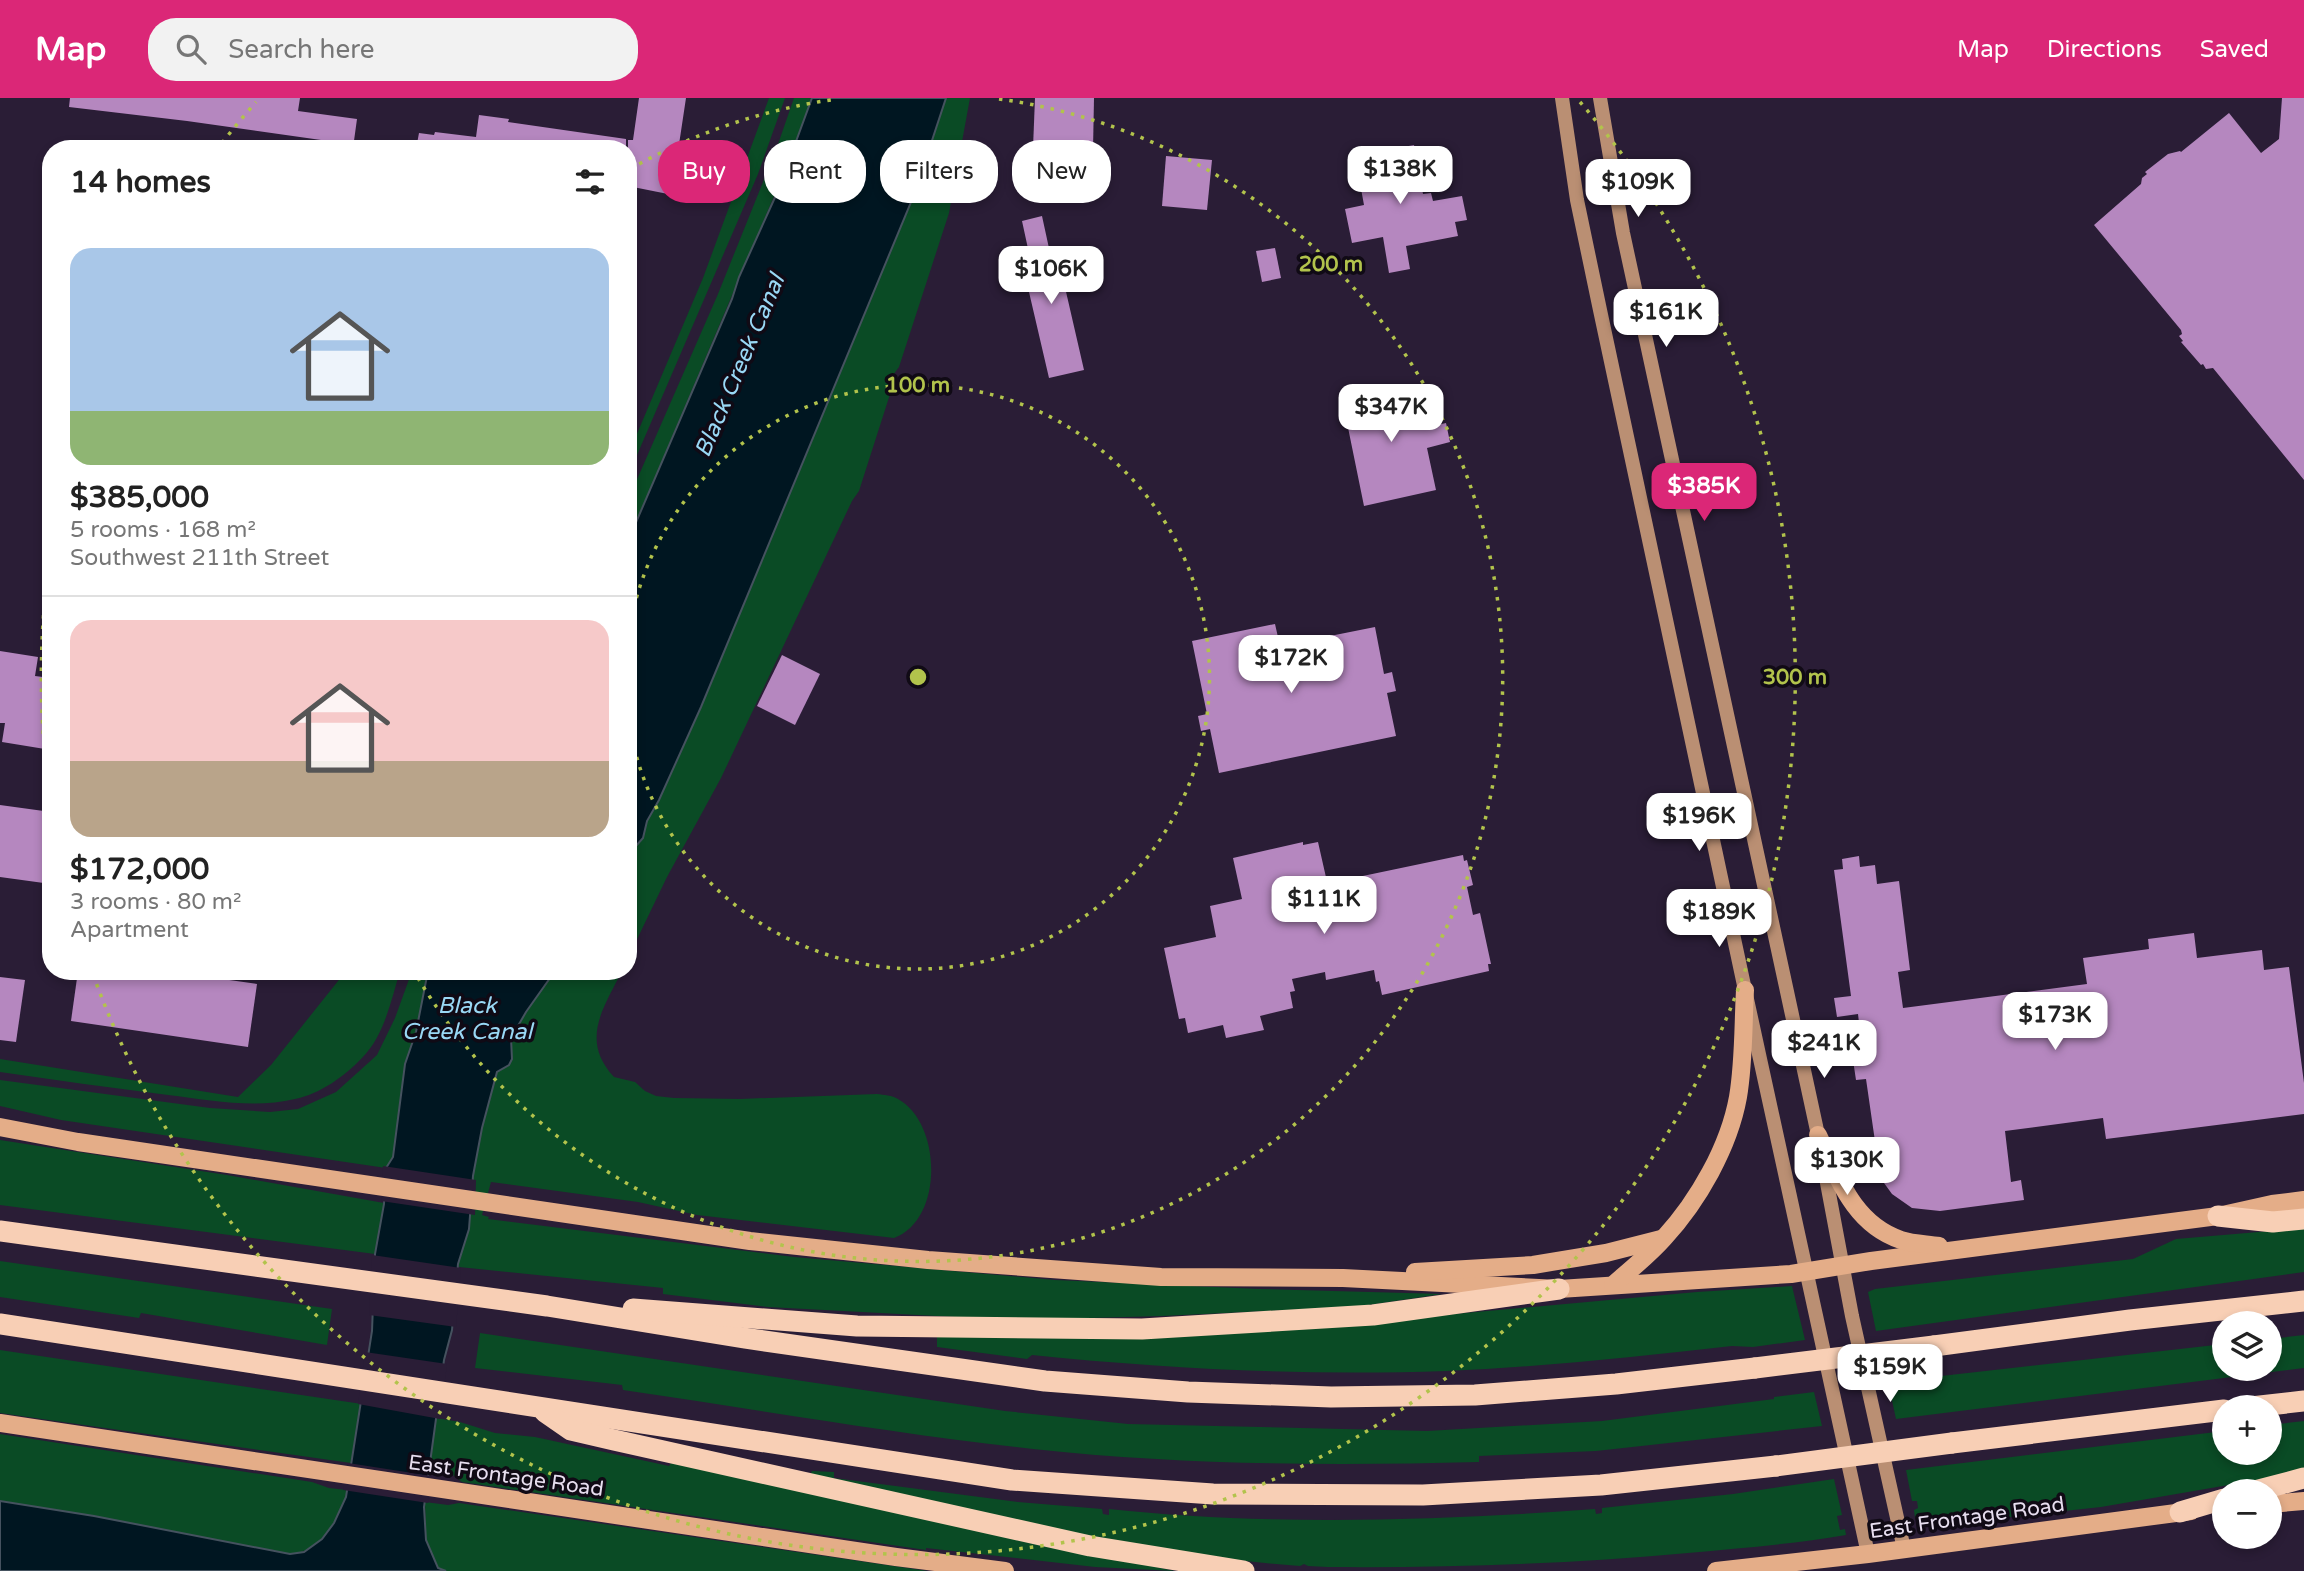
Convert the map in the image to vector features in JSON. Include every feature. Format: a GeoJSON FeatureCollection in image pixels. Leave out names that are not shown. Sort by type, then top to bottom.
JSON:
{"type":"FeatureCollection","features":[{"type":"Feature","properties":{"kind":"highway"},"geometry":{"type":"LineString","coordinates":[[2218,1216],[2273,1222],[2304,1219]]}},
{"type":"Feature","properties":{"kind":"highway"},"geometry":{"type":"LineString","coordinates":[[0,1231],[547,1306],[757,1340],[1045,1381],[1188,1392],[1331,1397],[1475,1395],[1616,1384],[2304,1301]]}},
{"type":"Feature","properties":{"kind":"highway"},"geometry":{"type":"LineString","coordinates":[[547,1306],[674,1310],[857,1326],[1142,1329],[1373,1315],[1559,1289]]}},
{"type":"Feature","properties":{"kind":"highway"},"geometry":{"type":"LineString","coordinates":[[0,1324],[1012,1480],[1213,1494],[1355,1496],[1495,1493],[1601,1485],[2212,1411]]}},
{"type":"Feature","properties":{"kind":"highway"},"geometry":{"type":"LineString","coordinates":[[2282,1403],[2304,1401]]}},
{"type":"Feature","properties":{"kind":"highway"},"geometry":{"type":"LineString","coordinates":[[537,1407],[571,1430],[592,1435],[1090,1546],[1244,1571]]}},
{"type":"Feature","properties":{"kind":"highway"},"geometry":{"type":"LineString","coordinates":[[2282,1484],[2304,1478]]}},
{"type":"Feature","properties":{"kind":"highway"},"geometry":{"type":"LineString","coordinates":[[2180,1512],[2212,1503]]}},
{"type":"Feature","properties":{"kind":"main road"},"geometry":{"type":"LineString","coordinates":[[1562,98],[1582,225],[1868,1555]]}},
{"type":"Feature","properties":{"kind":"main road"},"geometry":{"type":"LineString","coordinates":[[1600,98],[1623,233],[1818,1135],[1842,1266],[1904,1549]]}},
{"type":"Feature","properties":{"kind":"main road"},"geometry":{"type":"LineString","coordinates":[[1613,1285],[1664,1238],[1710,1171],[1725,1138],[1737,1099],[1745,990]]}},
{"type":"Feature","properties":{"kind":"main road"},"geometry":{"type":"LineString","coordinates":[[0,1127],[78,1142],[750,1241],[928,1260],[1161,1276],[1343,1278],[1559,1289],[1806,1272],[2218,1216],[2304,1200]]}},
{"type":"Feature","properties":{"kind":"main road"},"geometry":{"type":"LineString","coordinates":[[1818,1135],[1849,1197],[1867,1220],[1898,1239],[1957,1250]]}},
{"type":"Feature","properties":{"kind":"main road"},"geometry":{"type":"LineString","coordinates":[[1343,1278],[1533,1265],[1606,1253],[1664,1238]]}},
{"type":"Feature","properties":{"kind":"main road","name":"East Frontage Road"},"geometry":{"type":"LineString","coordinates":[[0,1423],[1005,1571]]}},
{"type":"Feature","properties":{"kind":"main road"},"geometry":{"type":"LineString","coordinates":[[2282,1503],[2304,1501]]}},
{"type":"Feature","properties":{"kind":"main road","name":"East Frontage Road"},"geometry":{"type":"LineString","coordinates":[[1716,1571],[1868,1555],[2212,1509]]}},
{"type":"Feature","properties":{"kind":"green space"},"geometry":{"type":"Polygon","coordinates":[[[769,98],[785,98],[770,140],[764,140],[764,157],[750,193],[750,150],[769,98]]]}},
{"type":"Feature","properties":{"kind":"green space"},"geometry":{"type":"Polygon","coordinates":[[[794,98],[812,98],[798,140],[779,140],[794,98]]]}},
{"type":"Feature","properties":{"kind":"green space"},"geometry":{"type":"Polygon","coordinates":[[[946,98],[970,98],[962,140],[932,140],[946,98]]]}},
{"type":"Feature","properties":{"kind":"green space"},"geometry":{"type":"Polygon","coordinates":[[[764,179],[764,203],[771,203],[637,520],[637,479],[718,294],[764,179]]]}},
{"type":"Feature","properties":{"kind":"green space"},"geometry":{"type":"Polygon","coordinates":[[[730,203],[746,203],[637,455],[637,434],[703,278],[730,203]]]}},
{"type":"Feature","properties":{"kind":"green space"},"geometry":{"type":"Polygon","coordinates":[[[911,203],[951,203],[899,367],[893,377],[892,388],[859,491],[721,778],[667,877],[637,939],[637,845],[643,838],[647,821],[701,707],[911,203]]]}},
{"type":"Feature","properties":{"kind":"green space"},"geometry":{"type":"Polygon","coordinates":[[[339,980],[397,980],[386,1018],[370,1049],[340,1078],[304,1097],[280,1102],[232,1103],[0,1072],[0,1059],[238,1097],[271,1065],[339,980]]]}},
{"type":"Feature","properties":{"kind":"green space"},"geometry":{"type":"Polygon","coordinates":[[[409,980],[426,980],[416,1032],[405,1064],[393,1157],[386,1168],[61,1120],[0,1106],[0,1080],[210,1108],[270,1112],[298,1109],[336,1092],[377,1055],[395,1018],[409,980]]]}},
{"type":"Feature","properties":{"kind":"green space"},"geometry":{"type":"Polygon","coordinates":[[[549,980],[617,980],[598,1024],[598,1050],[614,1077],[635,1082],[656,1096],[740,1099],[877,1094],[898,1099],[913,1111],[923,1128],[929,1149],[929,1192],[922,1212],[910,1228],[894,1238],[697,1215],[638,1202],[491,1182],[482,1215],[489,1217],[488,1219],[794,1257],[1055,1280],[1442,1294],[1355,1307],[1012,1320],[768,1307],[663,1294],[663,1288],[459,1267],[469,1229],[473,1176],[482,1128],[497,1072],[506,1067],[511,1038],[549,980]]]}},
{"type":"Feature","properties":{"kind":"green space"},"geometry":{"type":"Polygon","coordinates":[[[0,1140],[227,1175],[384,1203],[375,1254],[0,1205],[0,1140]]]}},
{"type":"Feature","properties":{"kind":"green space"},"geometry":{"type":"Polygon","coordinates":[[[2304,1228],[2304,1272],[1876,1331],[1868,1292],[1875,1289],[2133,1259],[2176,1239],[2304,1228]]]}},
{"type":"Feature","properties":{"kind":"green space"},"geometry":{"type":"Polygon","coordinates":[[[0,1261],[332,1309],[327,1345],[141,1313],[139,1318],[0,1297],[0,1261]]]}},
{"type":"Feature","properties":{"kind":"green space"},"geometry":{"type":"Polygon","coordinates":[[[1792,1286],[1805,1340],[1753,1347],[1732,1346],[1517,1367],[1342,1373],[1239,1370],[1032,1355],[1027,1359],[937,1347],[937,1336],[1377,1321],[1792,1286]]]}},
{"type":"Feature","properties":{"kind":"green space"},"geometry":{"type":"Polygon","coordinates":[[[480,1333],[1005,1411],[1128,1424],[1427,1431],[1602,1421],[1814,1392],[1822,1426],[1596,1451],[1479,1456],[1479,1462],[1311,1464],[1144,1458],[1033,1449],[930,1436],[623,1390],[622,1385],[475,1368],[480,1333]]]}},
{"type":"Feature","properties":{"kind":"green space"},"geometry":{"type":"Polygon","coordinates":[[[2304,1335],[2304,1368],[2282,1371],[2282,1338],[2304,1335]]]}},
{"type":"Feature","properties":{"kind":"green space"},"geometry":{"type":"Polygon","coordinates":[[[2212,1345],[2212,1380],[1896,1419],[1888,1382],[2212,1345]]]}},
{"type":"Feature","properties":{"kind":"green space"},"geometry":{"type":"Polygon","coordinates":[[[0,1350],[362,1404],[351,1463],[0,1413],[0,1350]]]}},
{"type":"Feature","properties":{"kind":"green space"},"geometry":{"type":"Polygon","coordinates":[[[436,1418],[495,1433],[535,1437],[669,1466],[671,1463],[1175,1571],[1095,1567],[926,1550],[462,1482],[453,1475],[429,1472],[436,1418]]]}},
{"type":"Feature","properties":{"kind":"green space"},"geometry":{"type":"Polygon","coordinates":[[[2304,1421],[2304,1472],[2263,1479],[2212,1479],[2212,1488],[2101,1507],[1929,1526],[1927,1515],[1915,1518],[1917,1501],[1912,1501],[1906,1470],[2212,1432],[2212,1465],[2282,1465],[2282,1424],[2304,1421]]]}},
{"type":"Feature","properties":{"kind":"green space"},"geometry":{"type":"Polygon","coordinates":[[[0,1434],[312,1482],[347,1490],[341,1512],[320,1541],[311,1548],[290,1554],[94,1516],[0,1501],[0,1434]]]}},
{"type":"Feature","properties":{"kind":"green space"},"geometry":{"type":"Polygon","coordinates":[[[812,1471],[834,1472],[834,1478],[1018,1502],[1102,1509],[1103,1514],[1109,1515],[1109,1509],[1291,1520],[1413,1519],[1595,1509],[1596,1514],[1602,1513],[1602,1508],[1733,1494],[1834,1479],[1842,1515],[1837,1516],[1840,1530],[1845,1529],[1846,1535],[1748,1547],[1553,1563],[1418,1567],[1300,1566],[1176,1552],[1115,1541],[810,1475],[812,1471]]]}},
{"type":"Feature","properties":{"kind":"green space"},"geometry":{"type":"Polygon","coordinates":[[[425,1502],[448,1505],[459,1503],[928,1571],[446,1571],[438,1568],[426,1540],[425,1502]]]}},
{"type":"Feature","properties":{"kind":"water","name":"Black Creek Canal"},"geometry":{"type":"Polygon","coordinates":[[[812,98],[946,98],[932,140],[880,140],[880,203],[911,203],[701,707],[647,821],[643,838],[637,845],[637,520],[772,203],[866,203],[866,140],[797,140],[812,98]]]}},
{"type":"Feature","properties":{"kind":"water","name":"Black Creek Canal"},"geometry":{"type":"Polygon","coordinates":[[[426,980],[549,980],[511,1038],[512,1059],[509,1065],[497,1072],[473,1176],[469,1229],[458,1264],[452,1330],[444,1360],[424,1507],[426,1540],[438,1568],[446,1571],[0,1571],[0,1501],[94,1516],[290,1554],[304,1552],[322,1539],[334,1523],[346,1497],[372,1331],[375,1254],[384,1204],[386,1168],[393,1157],[405,1064],[416,1032],[426,980]]]}},
{"type":"Feature","properties":{"kind":"pier"},"geometry":{"type":"Polygon","coordinates":[[[383,1166],[476,1180],[475,1215],[381,1201],[383,1166]]]}},
{"type":"Feature","properties":{"kind":"pier"},"geometry":{"type":"Polygon","coordinates":[[[372,1255],[461,1268],[456,1327],[369,1315],[372,1255]]]}},
{"type":"Feature","properties":{"kind":"pier"},"geometry":{"type":"Polygon","coordinates":[[[365,1352],[447,1364],[440,1419],[358,1404],[365,1352]]]}},
{"type":"Feature","properties":{"kind":"pier"},"geometry":{"type":"Polygon","coordinates":[[[348,1463],[432,1476],[428,1503],[343,1490],[348,1463]]]}},
{"type":"Feature","properties":{"kind":"building"},"geometry":{"type":"Polygon","coordinates":[[[70,98],[300,98],[298,111],[357,119],[354,140],[321,140],[69,107],[70,98]]]}},
{"type":"Feature","properties":{"kind":"building"},"geometry":{"type":"Polygon","coordinates":[[[639,98],[686,98],[680,140],[658,140],[658,192],[637,188],[637,140],[633,140],[639,98]]]}},
{"type":"Feature","properties":{"kind":"building"},"geometry":{"type":"Polygon","coordinates":[[[1035,98],[1094,98],[1093,140],[1033,140],[1035,98]]]}},
{"type":"Feature","properties":{"kind":"building"},"geometry":{"type":"Polygon","coordinates":[[[2282,98],[2304,98],[2304,480],[2213,368],[2206,369],[2201,365],[2181,342],[2181,330],[2094,225],[2141,184],[2142,178],[2147,174],[2145,172],[2168,154],[2181,152],[2229,113],[2261,153],[2279,139],[2282,98]]]}},
{"type":"Feature","properties":{"kind":"building"},"geometry":{"type":"Polygon","coordinates":[[[479,115],[626,140],[418,140],[419,133],[434,135],[435,132],[476,137],[479,115]]]}},
{"type":"Feature","properties":{"kind":"building"},"geometry":{"type":"Polygon","coordinates":[[[1414,145],[1423,194],[1431,193],[1433,201],[1462,196],[1467,220],[1455,222],[1458,236],[1406,246],[1410,269],[1389,273],[1383,237],[1352,243],[1345,209],[1364,205],[1355,156],[1414,145]]]}},
{"type":"Feature","properties":{"kind":"building"},"geometry":{"type":"Polygon","coordinates":[[[1166,156],[1212,160],[1207,210],[1162,206],[1166,156]]]}},
{"type":"Feature","properties":{"kind":"building"},"geometry":{"type":"Polygon","coordinates":[[[1042,216],[1057,285],[1064,283],[1084,370],[1049,378],[1029,292],[1037,290],[1022,221],[1042,216]]]}},
{"type":"Feature","properties":{"kind":"building"},"geometry":{"type":"Polygon","coordinates":[[[1275,248],[1281,278],[1262,282],[1256,251],[1275,248]]]}},
{"type":"Feature","properties":{"kind":"building"},"geometry":{"type":"Polygon","coordinates":[[[1394,384],[1395,390],[1414,386],[1423,428],[1446,423],[1450,442],[1427,448],[1436,490],[1364,506],[1343,403],[1356,400],[1354,392],[1394,384]]]}},
{"type":"Feature","properties":{"kind":"building"},"geometry":{"type":"Polygon","coordinates":[[[1275,624],[1280,646],[1375,627],[1384,674],[1392,672],[1396,691],[1387,693],[1396,736],[1219,773],[1210,729],[1201,731],[1198,716],[1207,714],[1192,641],[1275,624]]]}},
{"type":"Feature","properties":{"kind":"building"},"geometry":{"type":"Polygon","coordinates":[[[0,651],[38,657],[35,676],[42,677],[42,749],[2,742],[5,723],[0,723],[0,651]]]}},
{"type":"Feature","properties":{"kind":"building"},"geometry":{"type":"Polygon","coordinates":[[[782,655],[820,674],[795,725],[757,706],[782,655]]]}},
{"type":"Feature","properties":{"kind":"building"},"geometry":{"type":"Polygon","coordinates":[[[0,805],[42,811],[42,883],[0,877],[0,805]]]}},
{"type":"Feature","properties":{"kind":"building"},"geometry":{"type":"Polygon","coordinates":[[[1303,842],[1303,845],[1318,842],[1330,895],[1361,888],[1358,877],[1463,855],[1464,861],[1467,860],[1473,885],[1467,887],[1473,915],[1480,913],[1491,964],[1488,964],[1489,971],[1382,995],[1374,970],[1326,980],[1325,972],[1292,979],[1295,991],[1290,992],[1293,1008],[1260,1016],[1264,1030],[1226,1038],[1223,1025],[1188,1033],[1185,1018],[1179,1019],[1164,948],[1216,937],[1210,906],[1242,899],[1233,858],[1303,842]]]}},
{"type":"Feature","properties":{"kind":"building"},"geometry":{"type":"Polygon","coordinates":[[[1859,856],[1860,867],[1875,865],[1877,884],[1899,881],[1910,970],[1898,972],[1903,1008],[2087,984],[2083,958],[2149,949],[2148,939],[2194,933],[2197,958],[2262,950],[2264,970],[2289,967],[2304,1083],[2304,1114],[2106,1139],[2103,1118],[2005,1131],[2011,1182],[2021,1180],[2024,1200],[1940,1211],[1912,1208],[1892,1194],[1884,1183],[1879,1169],[1866,1079],[1856,1080],[1853,1060],[1863,1058],[1858,1014],[1837,1017],[1834,998],[1851,996],[1834,870],[1843,869],[1842,859],[1859,856]]]}},
{"type":"Feature","properties":{"kind":"building"},"geometry":{"type":"Polygon","coordinates":[[[0,977],[25,980],[16,1042],[0,1040],[0,977]]]}},
{"type":"Feature","properties":{"kind":"building"},"geometry":{"type":"Polygon","coordinates":[[[77,980],[229,980],[257,984],[248,1047],[71,1021],[77,980]]]}}]}
